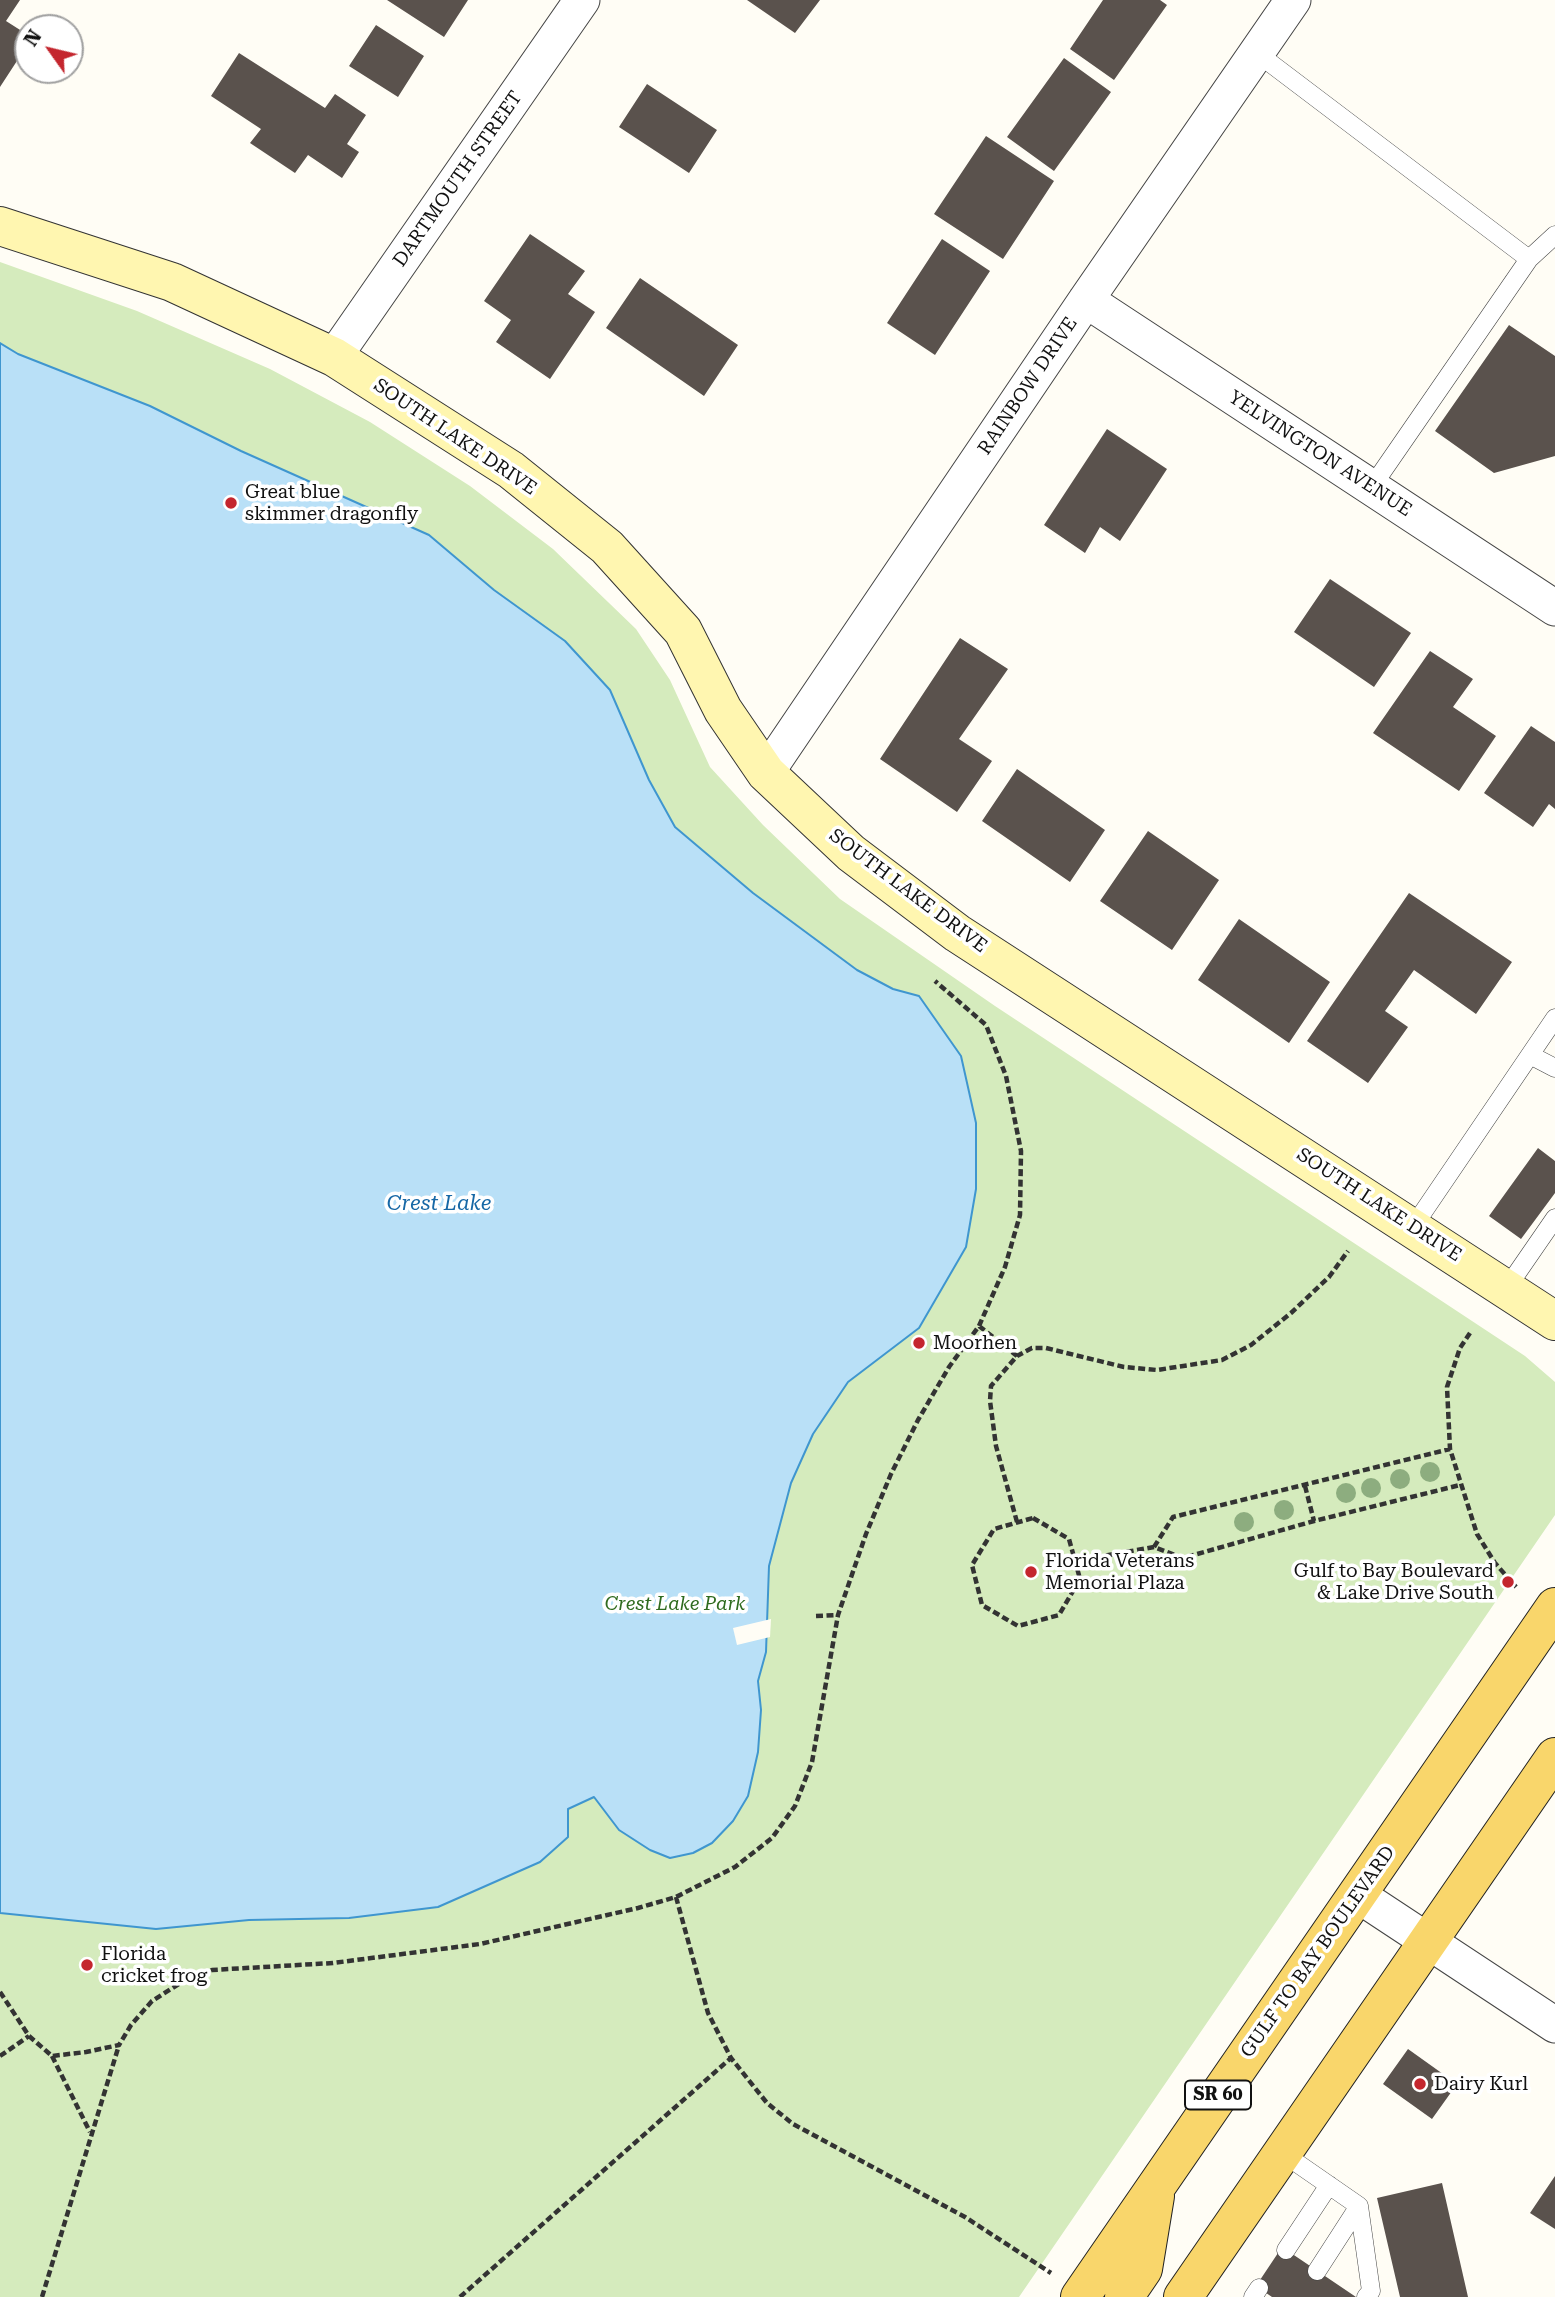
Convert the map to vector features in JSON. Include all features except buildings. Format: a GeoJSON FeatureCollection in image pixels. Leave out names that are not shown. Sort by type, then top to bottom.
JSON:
{"type":"FeatureCollection","features":[{"type":"Feature","properties":{"kind":"main road","name":"GULF TO BAY BOULEVARD"},"geometry":{"type":"LineString","coordinates":[[1066,2285],[1157,2184],[1555,1607]]}},
{"type":"Feature","properties":{"kind":"main road"},"geometry":{"type":"LineString","coordinates":[[1182,2297],[1555,1756]]}},
{"type":"Feature","properties":{"kind":"main road"},"geometry":{"type":"LineString","coordinates":[[1124,2297],[1143,2269],[1157,2184]]}},
{"type":"Feature","properties":{"kind":"street","name":"DARTMOUTH STREET"},"geometry":{"type":"LineString","coordinates":[[334,357],[582,0]]}},
{"type":"Feature","properties":{"kind":"street","name":"RAINBOW DRIVE"},"geometry":{"type":"LineString","coordinates":[[766,774],[1086,300],[1293,0]]}},
{"type":"Feature","properties":{"kind":"street","name":"SOUTH LAKE DRIVE"},"geometry":{"type":"LineString","coordinates":[[0,226],[172,282],[334,357],[511,470],[607,547],[683,631],[723,710],[766,774],[851,853],[957,933],[1555,1321]]}},
{"type":"Feature","properties":{"kind":"street","name":"YELVINGTON AVENUE"},"geometry":{"type":"LineString","coordinates":[[1086,300],[1555,608]]}},
{"type":"Feature","properties":{"kind":"street"},"geometry":{"type":"LineString","coordinates":[[1357,1895],[1555,2025]]}},
{"type":"Feature","properties":{"kind":"lane"},"geometry":{"type":"LineString","coordinates":[[1257,53],[1529,259]]}},
{"type":"Feature","properties":{"kind":"lane"},"geometry":{"type":"LineString","coordinates":[[1371,488],[1529,259],[1555,235]]}},
{"type":"Feature","properties":{"kind":"lane"},"geometry":{"type":"LineString","coordinates":[[1413,1227],[1555,1018]]}},
{"type":"Feature","properties":{"kind":"lane"},"geometry":{"type":"LineString","coordinates":[[1530,1055],[1555,1068]]}},
{"type":"Feature","properties":{"kind":"lane"},"geometry":{"type":"LineString","coordinates":[[1506,1289],[1555,1218]]}},
{"type":"Feature","properties":{"kind":"lane"},"geometry":{"type":"LineString","coordinates":[[1282,2152],[1359,2206],[1371,2291],[1366,2297]]}},
{"type":"Feature","properties":{"kind":"lane"},"geometry":{"type":"LineString","coordinates":[[1286,2250],[1329,2185]]}},
{"type":"Feature","properties":{"kind":"lane"},"geometry":{"type":"LineString","coordinates":[[1317,2270],[1359,2206]]}},
{"type":"Feature","properties":{"kind":"path"},"geometry":{"type":"LineString","coordinates":[[42,2297],[119,2045],[131,2025],[152,2001],[182,1982],[212,1970],[333,1963],[480,1944],[676,1897],[735,1867],[772,1838],[795,1806],[812,1762],[838,1615],[891,1474],[949,1367],[979,1326],[1005,1267],[1020,1216],[1021,1151],[1006,1076],[986,1025],[935,981]]}},
{"type":"Feature","properties":{"kind":"path"},"geometry":{"type":"LineString","coordinates":[[1017,1522],[996,1446],[990,1401],[991,1387],[1017,1356],[1032,1349],[1046,1348],[1124,1367],[1157,1370],[1222,1360],[1251,1345],[1292,1313],[1329,1277],[1348,1251]]}},
{"type":"Feature","properties":{"kind":"path"},"geometry":{"type":"LineString","coordinates":[[979,1326],[1017,1356]]}},
{"type":"Feature","properties":{"kind":"path"},"geometry":{"type":"LineString","coordinates":[[1470,1333],[1460,1348],[1447,1387],[1450,1449],[1477,1534],[1495,1563],[1516,1587]]}},
{"type":"Feature","properties":{"kind":"path"},"geometry":{"type":"LineString","coordinates":[[1154,1547],[1173,1517],[1450,1449]]}},
{"type":"Feature","properties":{"kind":"path"},"geometry":{"type":"LineString","coordinates":[[1075,1561],[1154,1547],[1183,1558],[1314,1521],[1460,1485]]}},
{"type":"Feature","properties":{"kind":"path"},"geometry":{"type":"LineString","coordinates":[[1305,1486],[1314,1521]]}},
{"type":"Feature","properties":{"kind":"path"},"geometry":{"type":"LineString","coordinates":[[1033,1518],[1069,1539],[1080,1579],[1059,1615],[1018,1626],[982,1605],[972,1565],[994,1529],[1017,1522],[1033,1518]]}},
{"type":"Feature","properties":{"kind":"path"},"geometry":{"type":"LineString","coordinates":[[816,1616],[838,1615]]}},
{"type":"Feature","properties":{"kind":"path"},"geometry":{"type":"LineString","coordinates":[[676,1897],[708,2013],[731,2058],[767,2103],[793,2124],[965,2217],[1066,2285]]}},
{"type":"Feature","properties":{"kind":"path"},"geometry":{"type":"LineString","coordinates":[[0,1992],[29,2036],[51,2056],[90,2133]]}},
{"type":"Feature","properties":{"kind":"path"},"geometry":{"type":"LineString","coordinates":[[0,2056],[29,2036]]}},
{"type":"Feature","properties":{"kind":"path"},"geometry":{"type":"LineString","coordinates":[[51,2056],[119,2045]]}},
{"type":"Feature","properties":{"kind":"path"},"geometry":{"type":"LineString","coordinates":[[460,2297],[731,2058]]}},
{"type":"Feature","properties":{"kind":"green space","name":"Crest Lake Park"},"geometry":{"type":"Polygon","coordinates":[[[0,262],[137,311],[270,369],[370,422],[470,486],[553,549],[636,629],[670,680],[710,767],[763,825],[840,899],[995,1006],[1525,1356],[1555,1382],[1555,1515],[1019,2297],[0,2297],[0,262]]]}},
{"type":"Feature","properties":{"kind":"water","name":"Crest Lake"},"geometry":{"type":"Polygon","coordinates":[[[0,343],[18,354],[150,406],[241,451],[429,535],[494,590],[565,641],[610,690],[649,780],[675,827],[753,893],[857,970],[893,989],[919,996],[961,1056],[976,1123],[976,1189],[966,1247],[919,1328],[848,1382],[813,1434],[791,1483],[769,1566],[766,1652],[758,1681],[761,1710],[758,1752],[748,1796],[733,1821],[712,1843],[693,1853],[670,1858],[650,1850],[619,1830],[594,1797],[568,1809],[568,1837],[540,1862],[438,1907],[349,1918],[249,1920],[156,1929],[0,1913],[0,343]]]}},
{"type":"Feature","properties":{"kind":"pier"},"geometry":{"type":"Polygon","coordinates":[[[771,1619],[770,1637],[737,1645],[733,1628],[771,1619]]]}},
{"type":"Feature","properties":{"kind":"place","name":"Great blue skimmer dragonfly"},"geometry":{"type":"Point","coordinates":[231,503]}},
{"type":"Feature","properties":{"kind":"place","name":"Moorhen"},"geometry":{"type":"Point","coordinates":[919,1343]}},
{"type":"Feature","properties":{"kind":"place","name":"Florida Veterans Memorial Plaza"},"geometry":{"type":"Point","coordinates":[1031,1572]}},
{"type":"Feature","properties":{"kind":"place","name":"Gulf to Bay Boulevard & Lake Drive South"},"geometry":{"type":"Point","coordinates":[1508,1582]}},
{"type":"Feature","properties":{"kind":"place","name":"Florida cricket frog"},"geometry":{"type":"Point","coordinates":[87,1965]}},
{"type":"Feature","properties":{"kind":"place","name":"Dairy Kurl"},"geometry":{"type":"Point","coordinates":[1420,2084]}}]}
